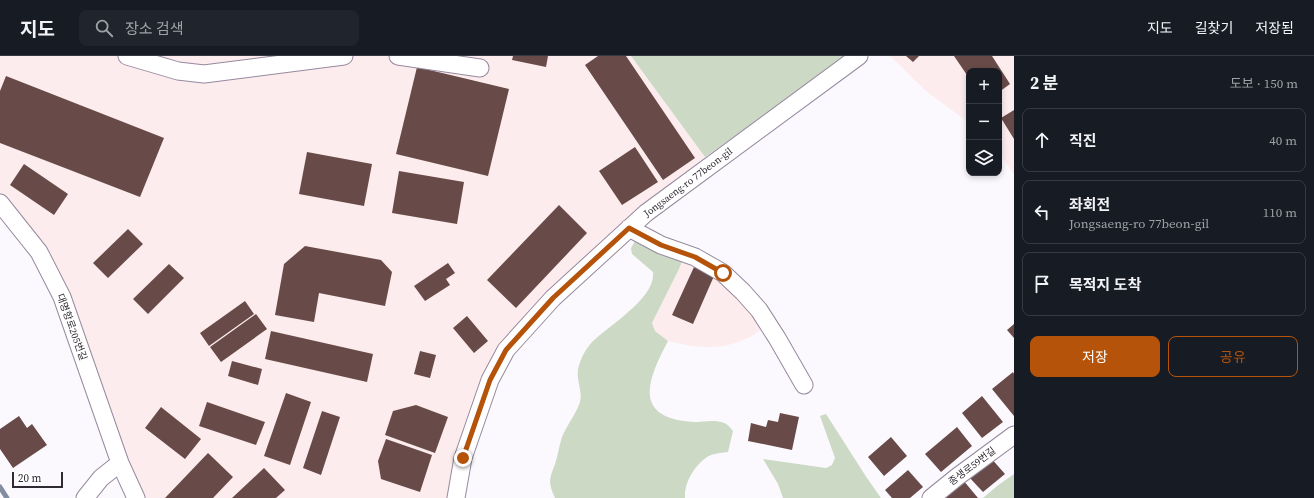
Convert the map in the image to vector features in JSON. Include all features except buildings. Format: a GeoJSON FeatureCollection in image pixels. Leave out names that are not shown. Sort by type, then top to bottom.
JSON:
{"type":"FeatureCollection","features":[{"type":"Feature","properties":{"kind":"lane"},"geometry":{"type":"LineString","coordinates":[[127,56],[178,71],[204,74],[344,56]]}},
{"type":"Feature","properties":{"kind":"lane"},"geometry":{"type":"LineString","coordinates":[[398,56],[480,68]]}},
{"type":"Feature","properties":{"kind":"lane","name":"Jongsaeng-ro 77beon-gil"},"geometry":{"type":"LineString","coordinates":[[456,498],[463,458],[490,380],[506,350],[553,298],[646,213],[859,56]]}},
{"type":"Feature","properties":{"kind":"lane","name":"대명항로205번길"},"geometry":{"type":"LineString","coordinates":[[0,203],[39,252],[62,297],[120,463],[136,498]]}},
{"type":"Feature","properties":{"kind":"lane"},"geometry":{"type":"LineString","coordinates":[[629,228],[661,245],[695,257],[723,273],[759,310],[804,385]]}},
{"type":"Feature","properties":{"kind":"lane","name":"종생로59번길"},"geometry":{"type":"LineString","coordinates":[[931,498],[956,477],[1014,435]]}},
{"type":"Feature","properties":{"kind":"lane"},"geometry":{"type":"LineString","coordinates":[[85,498],[101,478],[120,463]]}},
{"type":"Feature","properties":{"kind":"shaded area"},"geometry":{"type":"Polygon","coordinates":[[[0,56],[631,56],[705,157],[651,199],[600,242],[531,311],[506,341],[449,498],[144,498],[130,470],[97,378],[4,199],[0,194],[0,56]]]}},
{"type":"Feature","properties":{"kind":"shaded area"},"geometry":{"type":"Polygon","coordinates":[[[890,56],[1014,56],[1014,174],[1002,157],[1002,68],[966,68],[966,121],[926,91],[890,56]]]}},
{"type":"Feature","properties":{"kind":"shaded area"},"geometry":{"type":"Polygon","coordinates":[[[683,259],[714,272],[764,327],[752,336],[738,342],[725,346],[709,347],[691,346],[668,341],[655,331],[652,323],[683,259]]]}},
{"type":"Feature","properties":{"kind":"green space"},"geometry":{"type":"Polygon","coordinates":[[[631,56],[849,56],[705,157],[631,56]]]}},
{"type":"Feature","properties":{"kind":"green space"},"geometry":{"type":"Polygon","coordinates":[[[635,241],[642,242],[683,259],[652,323],[655,331],[668,341],[654,370],[650,395],[653,405],[661,413],[674,419],[694,422],[717,421],[727,424],[733,431],[728,452],[717,453],[709,456],[698,465],[688,481],[685,498],[555,498],[550,481],[562,437],[581,399],[578,369],[581,359],[592,342],[640,301],[652,282],[653,272],[632,254],[631,248],[635,241]]]}},
{"type":"Feature","properties":{"kind":"green space"},"geometry":{"type":"Polygon","coordinates":[[[826,414],[881,498],[783,498],[778,484],[763,459],[826,468],[832,465],[835,458],[820,416],[826,414]]]}},
{"type":"Feature","properties":{"kind":"green space"},"geometry":{"type":"Polygon","coordinates":[[[1014,474],[1014,498],[983,498],[997,486],[1014,474]]]}},
{"type":"Feature","properties":{"kind":"waterway"},"geometry":{"type":"LineString","coordinates":[[0,487],[7,498]]}},
{"type":"Feature","properties":{"kind":"route"},"geometry":{"type":"LineString","coordinates":[[463,458],[490,380],[506,350],[553,298],[629,228],[661,245],[695,257],[723,273]]}}]}
